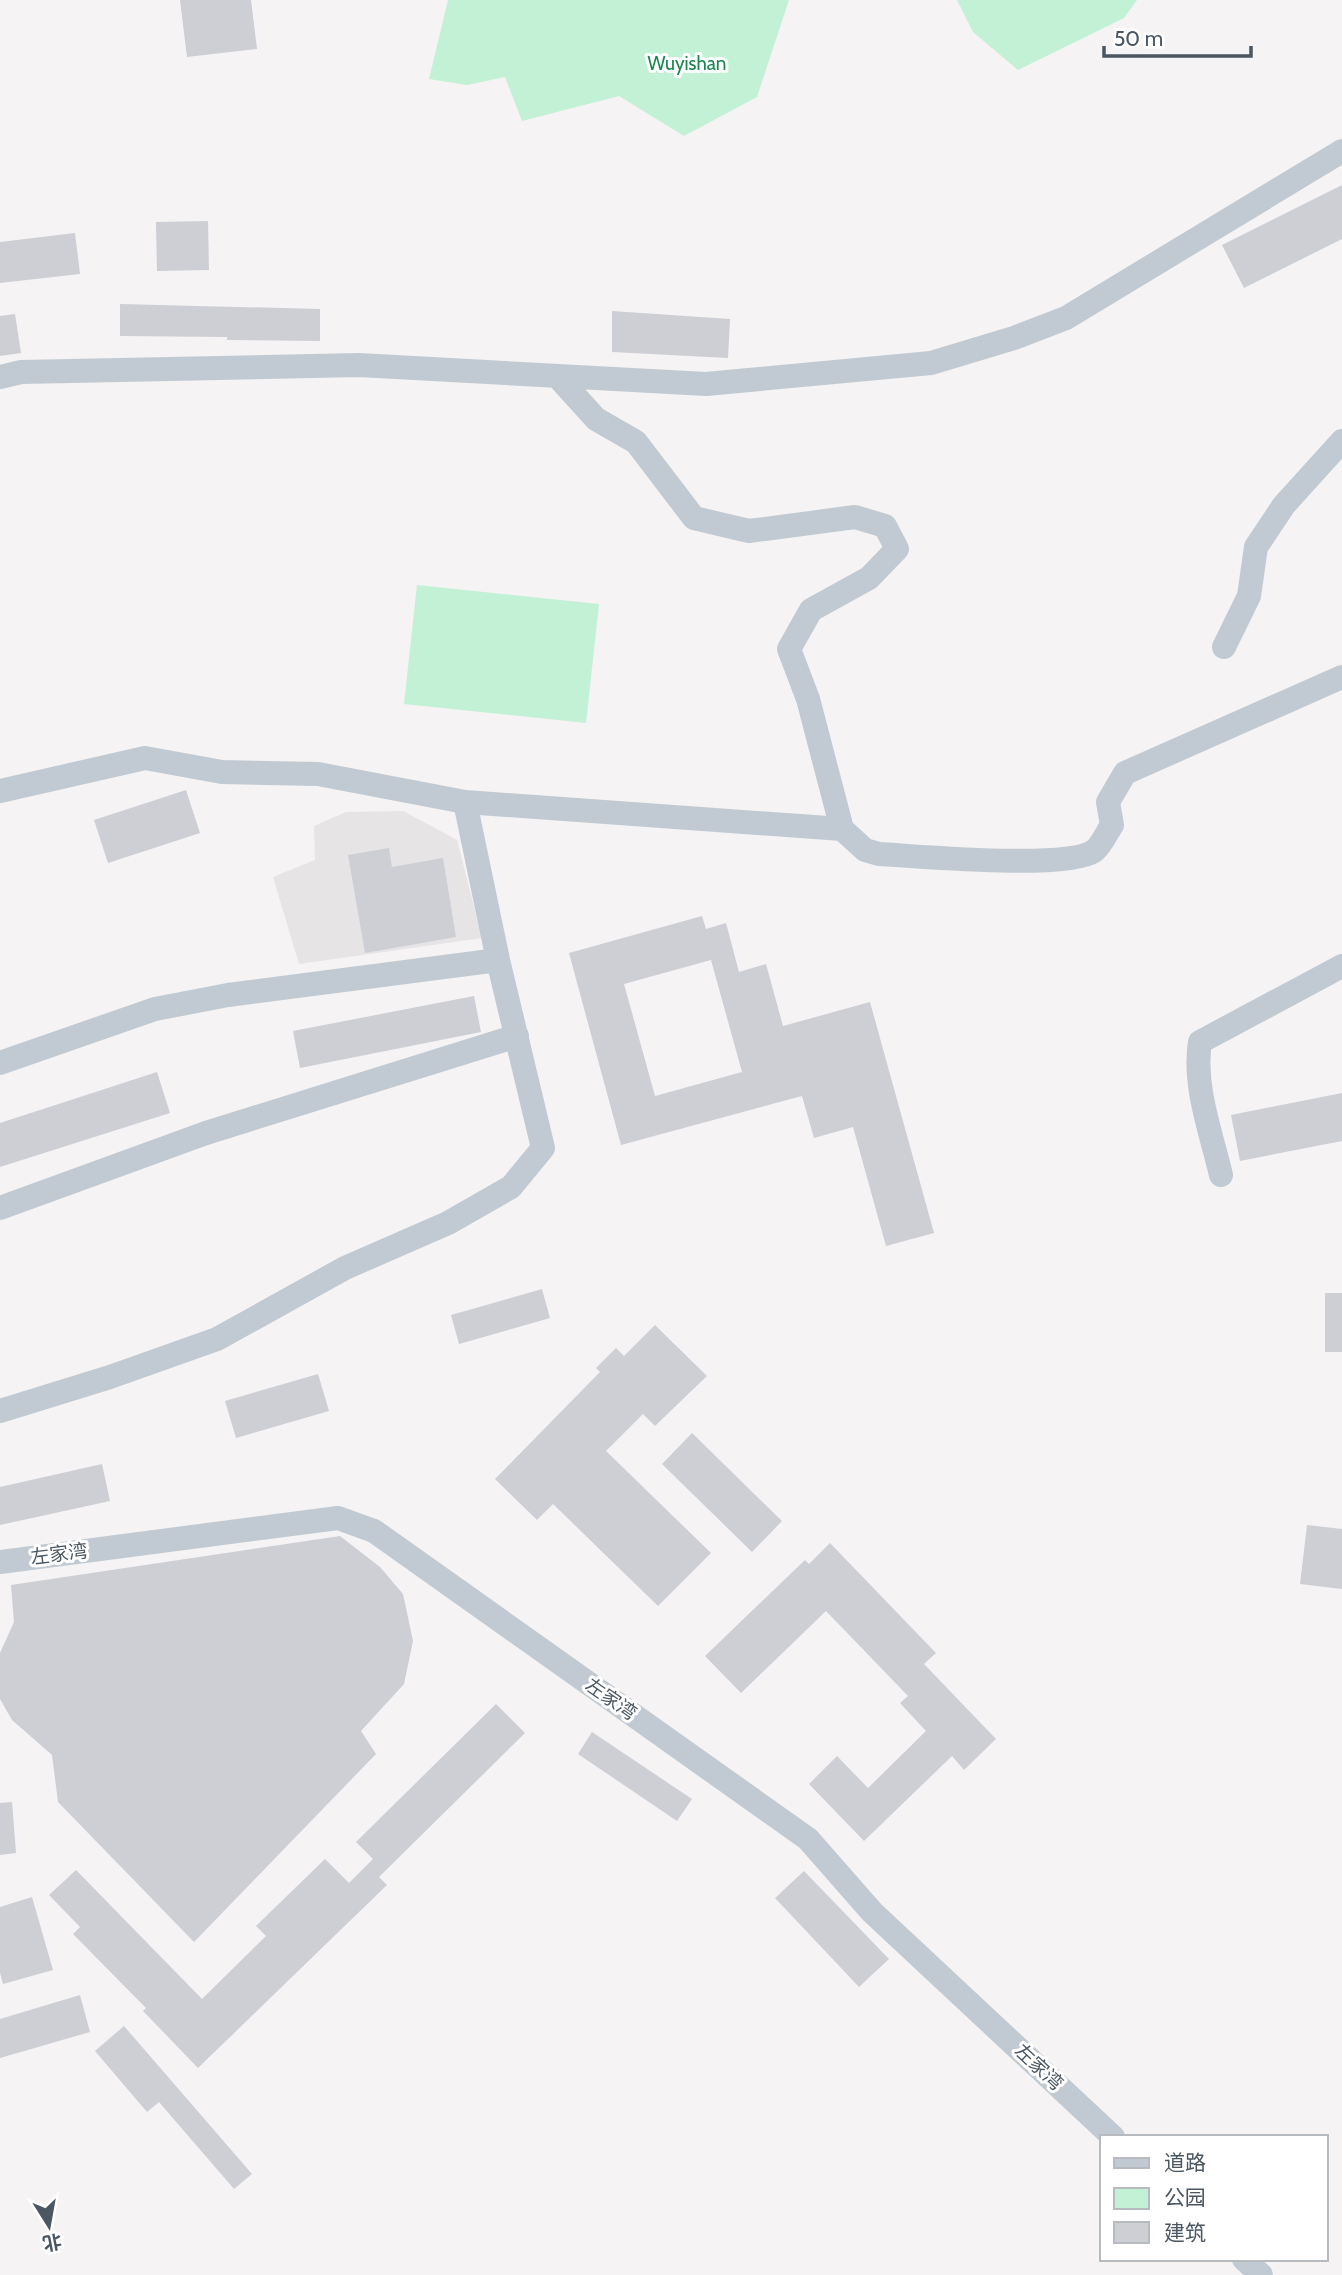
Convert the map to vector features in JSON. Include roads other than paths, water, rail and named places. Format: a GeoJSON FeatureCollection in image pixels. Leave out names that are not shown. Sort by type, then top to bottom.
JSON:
{"type":"FeatureCollection","features":[{"type":"Feature","properties":{"kind":"street"},"geometry":{"type":"LineString","coordinates":[[0,377],[21,372],[359,365],[706,384],[932,363],[1014,338],[1066,318],[1342,151]]}},
{"type":"Feature","properties":{"kind":"street"},"geometry":{"type":"LineString","coordinates":[[556,376],[596,419],[636,442],[694,518],[749,530],[855,517],[885,526],[897,549],[869,578],[811,610],[789,649],[808,699],[842,829],[865,850],[879,854],[979,860],[1070,859],[1094,851],[1112,825],[1108,802],[1125,773],[1342,677]]}},
{"type":"Feature","properties":{"kind":"street"},"geometry":{"type":"LineString","coordinates":[[1224,647],[1249,596],[1256,547],[1284,505],[1342,441]]}},
{"type":"Feature","properties":{"kind":"street"},"geometry":{"type":"LineString","coordinates":[[0,791],[145,758],[222,772],[318,774],[465,802],[842,829]]}},
{"type":"Feature","properties":{"kind":"street"},"geometry":{"type":"LineString","coordinates":[[0,1410],[110,1377],[217,1339],[345,1268],[448,1223],[511,1186],[543,1148],[498,960],[465,802]]}},
{"type":"Feature","properties":{"kind":"street"},"geometry":{"type":"LineString","coordinates":[[0,1063],[155,1009],[228,995],[498,960]]}},
{"type":"Feature","properties":{"kind":"street"},"geometry":{"type":"LineString","coordinates":[[1221,1175],[1201,1091],[1198,1060],[1200,1042],[1342,966]]}},
{"type":"Feature","properties":{"kind":"street"},"geometry":{"type":"LineString","coordinates":[[0,1208],[206,1133],[517,1036]]}},
{"type":"Feature","properties":{"kind":"street","name":"左家湾"},"geometry":{"type":"LineString","coordinates":[[0,1562],[338,1518],[374,1531],[808,1839],[872,1912],[1111,2135]]}},
{"type":"Feature","properties":{"kind":"street"},"geometry":{"type":"LineString","coordinates":[[1246,2261],[1261,2275]]}},
{"type":"Feature","properties":{"kind":"park label","name":"Wuyishan"},"geometry":{"type":"Point","coordinates":[687,63]}}]}
